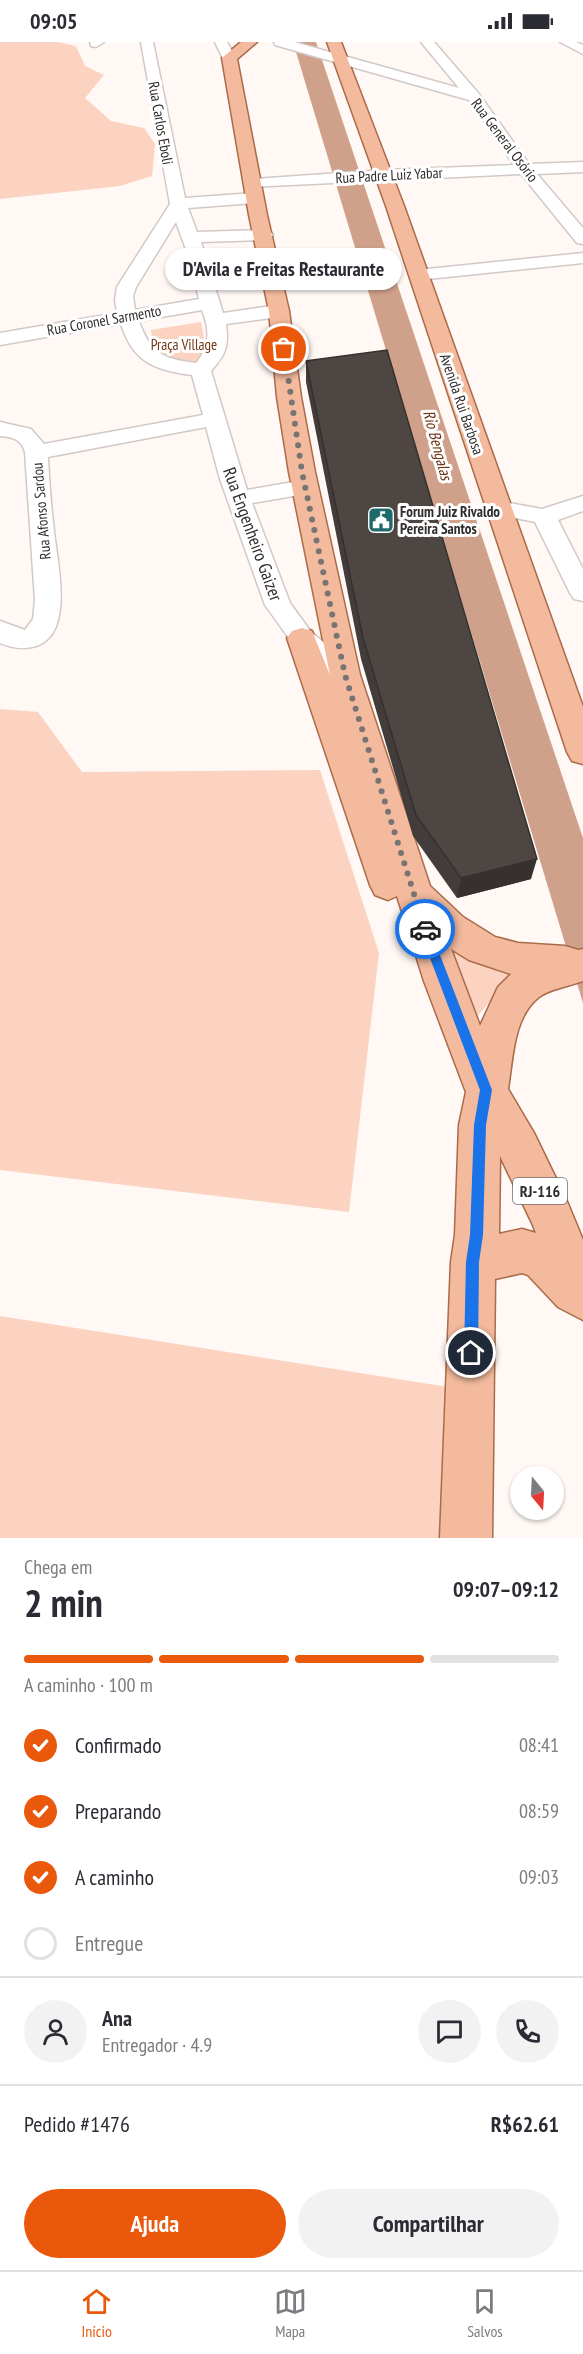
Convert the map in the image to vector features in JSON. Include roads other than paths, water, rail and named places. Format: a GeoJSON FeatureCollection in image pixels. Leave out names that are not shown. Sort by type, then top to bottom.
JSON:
{"type":"FeatureCollection","features":[{"type":"Feature","properties":{"kind":"main road","name":"RJ-116"},"geometry":{"type":"LineString","coordinates":[[234,47],[254,191],[279,311],[289,397],[305,487],[345,675],[412,893],[443,981],[483,1108],[519,1148],[551,1214],[583,1298]]}},
{"type":"Feature","properties":{"kind":"main road","name":"Avenida Rui Barbosa"},"geometry":{"type":"LineString","coordinates":[[332,51],[373,176],[418,275],[499,508],[576,703],[583,752]]}},
{"type":"Feature","properties":{"kind":"main road"},"geometry":{"type":"LineString","coordinates":[[302,638],[370,836],[483,1108]]}},
{"type":"Feature","properties":{"kind":"main road"},"geometry":{"type":"LineString","coordinates":[[412,893],[455,934],[480,948],[511,959],[536,963],[583,963]]}},
{"type":"Feature","properties":{"kind":"main road"},"geometry":{"type":"LineString","coordinates":[[466,1538],[473,1262],[477,1235],[483,1108],[501,1021],[512,999],[527,983],[583,963]]}},
{"type":"Feature","properties":{"kind":"main road"},"geometry":{"type":"LineString","coordinates":[[473,1262],[522,1251],[542,1257],[583,1298]]}},
{"type":"Feature","properties":{"kind":"street","name":"Rua Carlos Eboli"},"geometry":{"type":"LineString","coordinates":[[147,42],[178,204],[191,237],[213,311],[215,354],[201,370]]}},
{"type":"Feature","properties":{"kind":"street"},"geometry":{"type":"LineString","coordinates":[[280,42],[332,51],[474,97]]}},
{"type":"Feature","properties":{"kind":"street","name":"Rua General Osório"},"geometry":{"type":"LineString","coordinates":[[427,42],[474,97],[524,168],[583,239]]}},
{"type":"Feature","properties":{"kind":"street"},"geometry":{"type":"LineString","coordinates":[[566,42],[582,53]]}},
{"type":"Feature","properties":{"kind":"street"},"geometry":{"type":"LineString","coordinates":[[433,84],[452,84],[460,81]]}},
{"type":"Feature","properties":{"kind":"street","name":"Rua Padre Luiz Yabar"},"geometry":{"type":"LineString","coordinates":[[178,204],[336,178],[583,167]]}},
{"type":"Feature","properties":{"kind":"street"},"geometry":{"type":"LineString","coordinates":[[178,204],[171,219],[129,283],[123,297],[139,346],[148,356],[164,363],[201,370]]}},
{"type":"Feature","properties":{"kind":"street"},"geometry":{"type":"LineString","coordinates":[[191,237],[264,235]]}},
{"type":"Feature","properties":{"kind":"street"},"geometry":{"type":"LineString","coordinates":[[418,275],[583,258]]}},
{"type":"Feature","properties":{"kind":"street","name":"Rua Coronel Sarmento"},"geometry":{"type":"LineString","coordinates":[[0,339],[128,315],[279,311]]}},
{"type":"Feature","properties":{"kind":"street","name":"Rua Engenheiro Gaizer"},"geometry":{"type":"LineString","coordinates":[[201,370],[238,498],[278,605],[302,638],[345,675]]}},
{"type":"Feature","properties":{"kind":"street","name":"Rua Afonso Sardou"},"geometry":{"type":"LineString","coordinates":[[0,630],[14,639],[25,641],[35,638],[42,631],[46,619],[47,580],[36,452],[214,419]]}},
{"type":"Feature","properties":{"kind":"street"},"geometry":{"type":"LineString","coordinates":[[0,429],[27,435],[36,452]]}},
{"type":"Feature","properties":{"kind":"street"},"geometry":{"type":"LineString","coordinates":[[238,498],[305,487]]}},
{"type":"Feature","properties":{"kind":"street"},"geometry":{"type":"LineString","coordinates":[[499,508],[544,517],[583,503]]}},
{"type":"Feature","properties":{"kind":"street"},"geometry":{"type":"LineString","coordinates":[[544,517],[583,592]]}},
{"type":"Feature","properties":{"kind":"water","name":"Rio Bengalas"},"geometry":{"type":"Polygon","coordinates":[[[293,42],[316,42],[583,838],[583,1003],[293,42]]]}},
{"type":"Feature","properties":{"kind":"place","name":"D'Avila e Freitas Restaurante"},"geometry":{"type":"Point","coordinates":[284,349]}},
{"type":"Feature","properties":{"kind":"place","name":"Forum Juiz Rivaldo Pereira Santos"},"geometry":{"type":"Point","coordinates":[381,520]}},
{"type":"Feature","properties":{"kind":"park label","name":"Praça Village"},"geometry":{"type":"Point","coordinates":[184,344]}}]}
